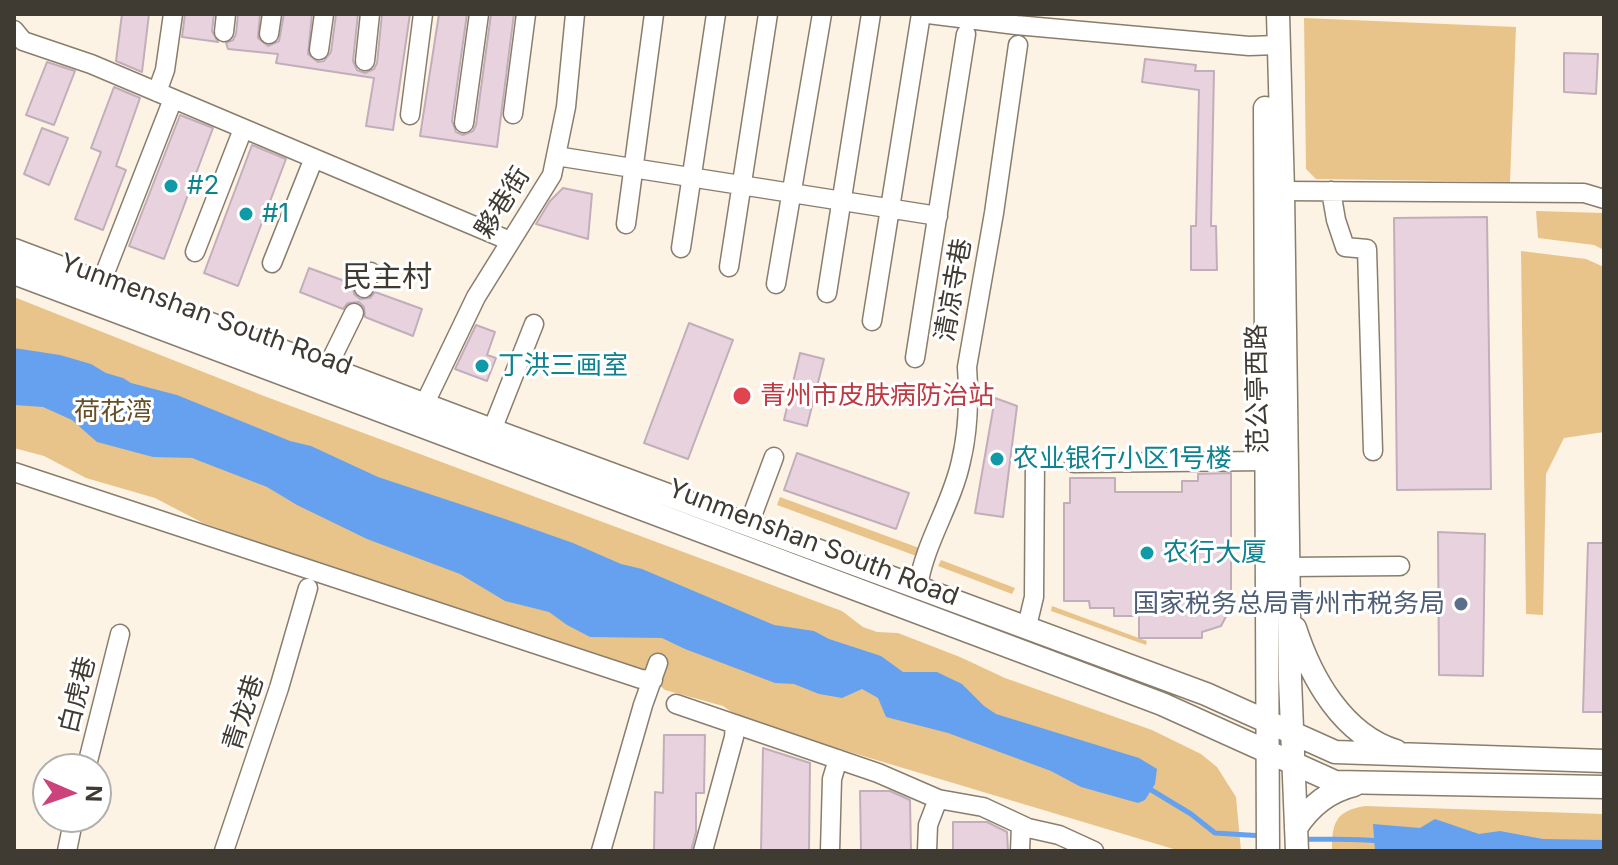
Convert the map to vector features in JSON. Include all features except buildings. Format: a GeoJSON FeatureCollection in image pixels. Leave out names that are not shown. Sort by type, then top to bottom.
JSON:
{"type":"FeatureCollection","features":[{"type":"Feature","properties":{"kind":"main road","name":"范公亭西路"},"geometry":{"type":"LineString","coordinates":[[1265,14],[1271,45],[1283,191],[1288,567],[1297,851]]}},
{"type":"Feature","properties":{"kind":"main road","name":"范公亭西路"},"geometry":{"type":"LineString","coordinates":[[1268,851],[1267,461],[1271,45],[1278,14]]}},
{"type":"Feature","properties":{"kind":"main road","name":"Yunmenshan South Road"},"geometry":{"type":"LineString","coordinates":[[14,250],[1206,694],[1335,752],[1604,761]]}},
{"type":"Feature","properties":{"kind":"main road","name":"Yunmenshan South Road"},"geometry":{"type":"LineString","coordinates":[[14,273],[1162,704],[1335,782],[1604,787]]}},
{"type":"Feature","properties":{"kind":"main road"},"geometry":{"type":"LineString","coordinates":[[741,545],[749,524]]}},
{"type":"Feature","properties":{"kind":"main road"},"geometry":{"type":"LineString","coordinates":[[1290,611],[1315,676],[1340,712],[1384,747],[1413,756]]}},
{"type":"Feature","properties":{"kind":"main road"},"geometry":{"type":"LineString","coordinates":[[1296,828],[1307,811],[1337,790],[1363,783]]}},
{"type":"Feature","properties":{"kind":"street"},"geometry":{"type":"LineString","coordinates":[[101,283],[165,95],[165,70],[173,14]]}},
{"type":"Feature","properties":{"kind":"street"},"geometry":{"type":"LineString","coordinates":[[269,34],[272,14]]}},
{"type":"Feature","properties":{"kind":"street"},"geometry":{"type":"LineString","coordinates":[[319,50],[324,14]]}},
{"type":"Feature","properties":{"kind":"street"},"geometry":{"type":"LineString","coordinates":[[365,61],[370,14]]}},
{"type":"Feature","properties":{"kind":"street"},"geometry":{"type":"LineString","coordinates":[[410,115],[423,14]]}},
{"type":"Feature","properties":{"kind":"street"},"geometry":{"type":"LineString","coordinates":[[464,123],[479,14]]}},
{"type":"Feature","properties":{"kind":"street"},"geometry":{"type":"LineString","coordinates":[[513,114],[526,14]]}},
{"type":"Feature","properties":{"kind":"street","name":"夥巷街"},"geometry":{"type":"LineString","coordinates":[[425,403],[476,297],[552,175],[566,107],[575,14]]}},
{"type":"Feature","properties":{"kind":"street"},"geometry":{"type":"LineString","coordinates":[[626,224],[654,14]]}},
{"type":"Feature","properties":{"kind":"street"},"geometry":{"type":"LineString","coordinates":[[681,248],[716,14]]}},
{"type":"Feature","properties":{"kind":"street"},"geometry":{"type":"LineString","coordinates":[[729,267],[768,14]]}},
{"type":"Feature","properties":{"kind":"street"},"geometry":{"type":"LineString","coordinates":[[776,284],[822,14]]}},
{"type":"Feature","properties":{"kind":"street"},"geometry":{"type":"LineString","coordinates":[[827,293],[871,14]]}},
{"type":"Feature","properties":{"kind":"street"},"geometry":{"type":"LineString","coordinates":[[872,321],[921,14]]}},
{"type":"Feature","properties":{"kind":"street"},"geometry":{"type":"LineString","coordinates":[[928,14],[1271,45]]}},
{"type":"Feature","properties":{"kind":"street"},"geometry":{"type":"LineString","coordinates":[[14,30],[23,41],[91,64],[510,241]]}},
{"type":"Feature","properties":{"kind":"street"},"geometry":{"type":"LineString","coordinates":[[915,358],[966,34]]}},
{"type":"Feature","properties":{"kind":"street","name":"清凉寺巷"},"geometry":{"type":"LineString","coordinates":[[918,586],[922,564],[961,461],[969,385],[967,367],[994,213],[1018,45]]}},
{"type":"Feature","properties":{"kind":"street"},"geometry":{"type":"LineString","coordinates":[[195,252],[243,129]]}},
{"type":"Feature","properties":{"kind":"street"},"geometry":{"type":"LineString","coordinates":[[556,156],[938,216]]}},
{"type":"Feature","properties":{"kind":"street"},"geometry":{"type":"LineString","coordinates":[[272,263],[314,158]]}},
{"type":"Feature","properties":{"kind":"street"},"geometry":{"type":"LineString","coordinates":[[1283,191],[1584,193],[1604,199]]}},
{"type":"Feature","properties":{"kind":"street"},"geometry":{"type":"LineString","coordinates":[[1331,191],[1345,247],[1367,249],[1373,451]]}},
{"type":"Feature","properties":{"kind":"street"},"geometry":{"type":"LineString","coordinates":[[328,366],[354,313]]}},
{"type":"Feature","properties":{"kind":"street"},"geometry":{"type":"LineString","coordinates":[[492,430],[534,324]]}},
{"type":"Feature","properties":{"kind":"street"},"geometry":{"type":"LineString","coordinates":[[749,524],[774,457]]}},
{"type":"Feature","properties":{"kind":"street"},"geometry":{"type":"LineString","coordinates":[[1027,626],[1034,597],[1035,459]]}},
{"type":"Feature","properties":{"kind":"street"},"geometry":{"type":"LineString","coordinates":[[1074,463],[1267,461]]}},
{"type":"Feature","properties":{"kind":"street"},"geometry":{"type":"LineString","coordinates":[[14,472],[629,675],[656,672],[643,705],[601,851]]}},
{"type":"Feature","properties":{"kind":"street"},"geometry":{"type":"LineString","coordinates":[[1288,567],[1400,566]]}},
{"type":"Feature","properties":{"kind":"street","name":"青龙巷"},"geometry":{"type":"LineString","coordinates":[[224,851],[279,688],[308,588]]}},
{"type":"Feature","properties":{"kind":"street","name":"白虎巷"},"geometry":{"type":"LineString","coordinates":[[90,753],[120,634]]}},
{"type":"Feature","properties":{"kind":"street"},"geometry":{"type":"LineString","coordinates":[[676,704],[878,773],[938,799],[983,807],[1021,825],[1059,835],[1094,851]]}},
{"type":"Feature","properties":{"kind":"street"},"geometry":{"type":"LineString","coordinates":[[703,851],[735,724]]}},
{"type":"Feature","properties":{"kind":"street"},"geometry":{"type":"LineString","coordinates":[[830,851],[832,779],[838,759]]}},
{"type":"Feature","properties":{"kind":"street"},"geometry":{"type":"LineString","coordinates":[[927,851],[928,825],[938,799]]}},
{"type":"Feature","properties":{"kind":"street"},"geometry":{"type":"LineString","coordinates":[[1020,851],[1021,825]]}},
{"type":"Feature","properties":{"kind":"green space"},"geometry":{"type":"Polygon","coordinates":[[[1304,18],[1516,27],[1510,182],[1316,179],[1306,169],[1304,18]]]}},
{"type":"Feature","properties":{"kind":"green space"},"geometry":{"type":"Polygon","coordinates":[[[1536,211],[1604,213],[1604,250],[1594,245],[1538,238],[1536,211]]]}},
{"type":"Feature","properties":{"kind":"green space"},"geometry":{"type":"Polygon","coordinates":[[[1521,251],[1586,259],[1604,267],[1604,432],[1564,438],[1546,474],[1543,615],[1526,614],[1521,251]]]}},
{"type":"Feature","properties":{"kind":"green space","name":"荷花湾"},"geometry":{"type":"Polygon","coordinates":[[[14,297],[264,396],[842,611],[863,627],[877,632],[898,633],[1005,678],[1152,730],[1201,754],[1217,767],[1236,797],[1241,851],[1180,851],[743,720],[723,706],[665,690],[653,680],[203,523],[155,498],[86,478],[44,456],[14,448],[14,297]]]}},
{"type":"Feature","properties":{"kind":"green space"},"geometry":{"type":"Polygon","coordinates":[[[780,497],[922,549],[919,557],[777,505],[780,497]]]}},
{"type":"Feature","properties":{"kind":"green space"},"geometry":{"type":"Polygon","coordinates":[[[941,560],[1015,588],[1012,594],[938,566],[941,560]]]}},
{"type":"Feature","properties":{"kind":"green space"},"geometry":{"type":"Polygon","coordinates":[[[1052,606],[1147,641],[1146,645],[1051,611],[1052,606]]]}},
{"type":"Feature","properties":{"kind":"green space"},"geometry":{"type":"Polygon","coordinates":[[[1365,806],[1604,814],[1604,851],[1332,851],[1337,820],[1347,811],[1365,806]]]}},
{"type":"Feature","properties":{"kind":"water"},"geometry":{"type":"Polygon","coordinates":[[[14,348],[60,355],[91,364],[131,383],[177,395],[290,441],[311,446],[378,477],[642,569],[774,625],[814,631],[881,656],[903,672],[937,672],[962,684],[996,714],[1139,758],[1157,769],[1155,784],[1145,800],[1138,803],[1081,787],[1051,771],[948,733],[886,717],[878,698],[862,689],[842,698],[819,694],[794,684],[775,683],[662,638],[590,637],[549,612],[505,601],[460,574],[367,539],[267,487],[192,458],[153,457],[97,442],[72,420],[43,407],[14,405],[14,348]]]}},
{"type":"Feature","properties":{"kind":"water"},"geometry":{"type":"Polygon","coordinates":[[[1435,819],[1479,834],[1500,831],[1543,839],[1604,840],[1604,851],[1375,851],[1373,824],[1420,828],[1435,819]]]}},
{"type":"Feature","properties":{"kind":"waterway"},"geometry":{"type":"LineString","coordinates":[[1148,788],[1215,833],[1264,836]]}},
{"type":"Feature","properties":{"kind":"waterway"},"geometry":{"type":"LineString","coordinates":[[1302,839],[1379,841]]}},
{"type":"Feature","properties":{"kind":"place","name":"#2"},"geometry":{"type":"Point","coordinates":[171,186]}},
{"type":"Feature","properties":{"kind":"place","name":"#1"},"geometry":{"type":"Point","coordinates":[246,214]}},
{"type":"Feature","properties":{"kind":"place","name":"丁洪三画室"},"geometry":{"type":"Point","coordinates":[482,366]}},
{"type":"Feature","properties":{"kind":"place","name":"青州市皮肤病防治站"},"geometry":{"type":"Point","coordinates":[742,396]}},
{"type":"Feature","properties":{"kind":"place","name":"农业银行小区1号楼"},"geometry":{"type":"Point","coordinates":[997,459]}},
{"type":"Feature","properties":{"kind":"place","name":"农行大厦"},"geometry":{"type":"Point","coordinates":[1147,553]}},
{"type":"Feature","properties":{"kind":"place","name":"国家税务总局青州市税务局"},"geometry":{"type":"Point","coordinates":[1461,604]}},
{"type":"Feature","properties":{"kind":"district","name":"民主村"},"geometry":{"type":"Point","coordinates":[387,278]}}]}
